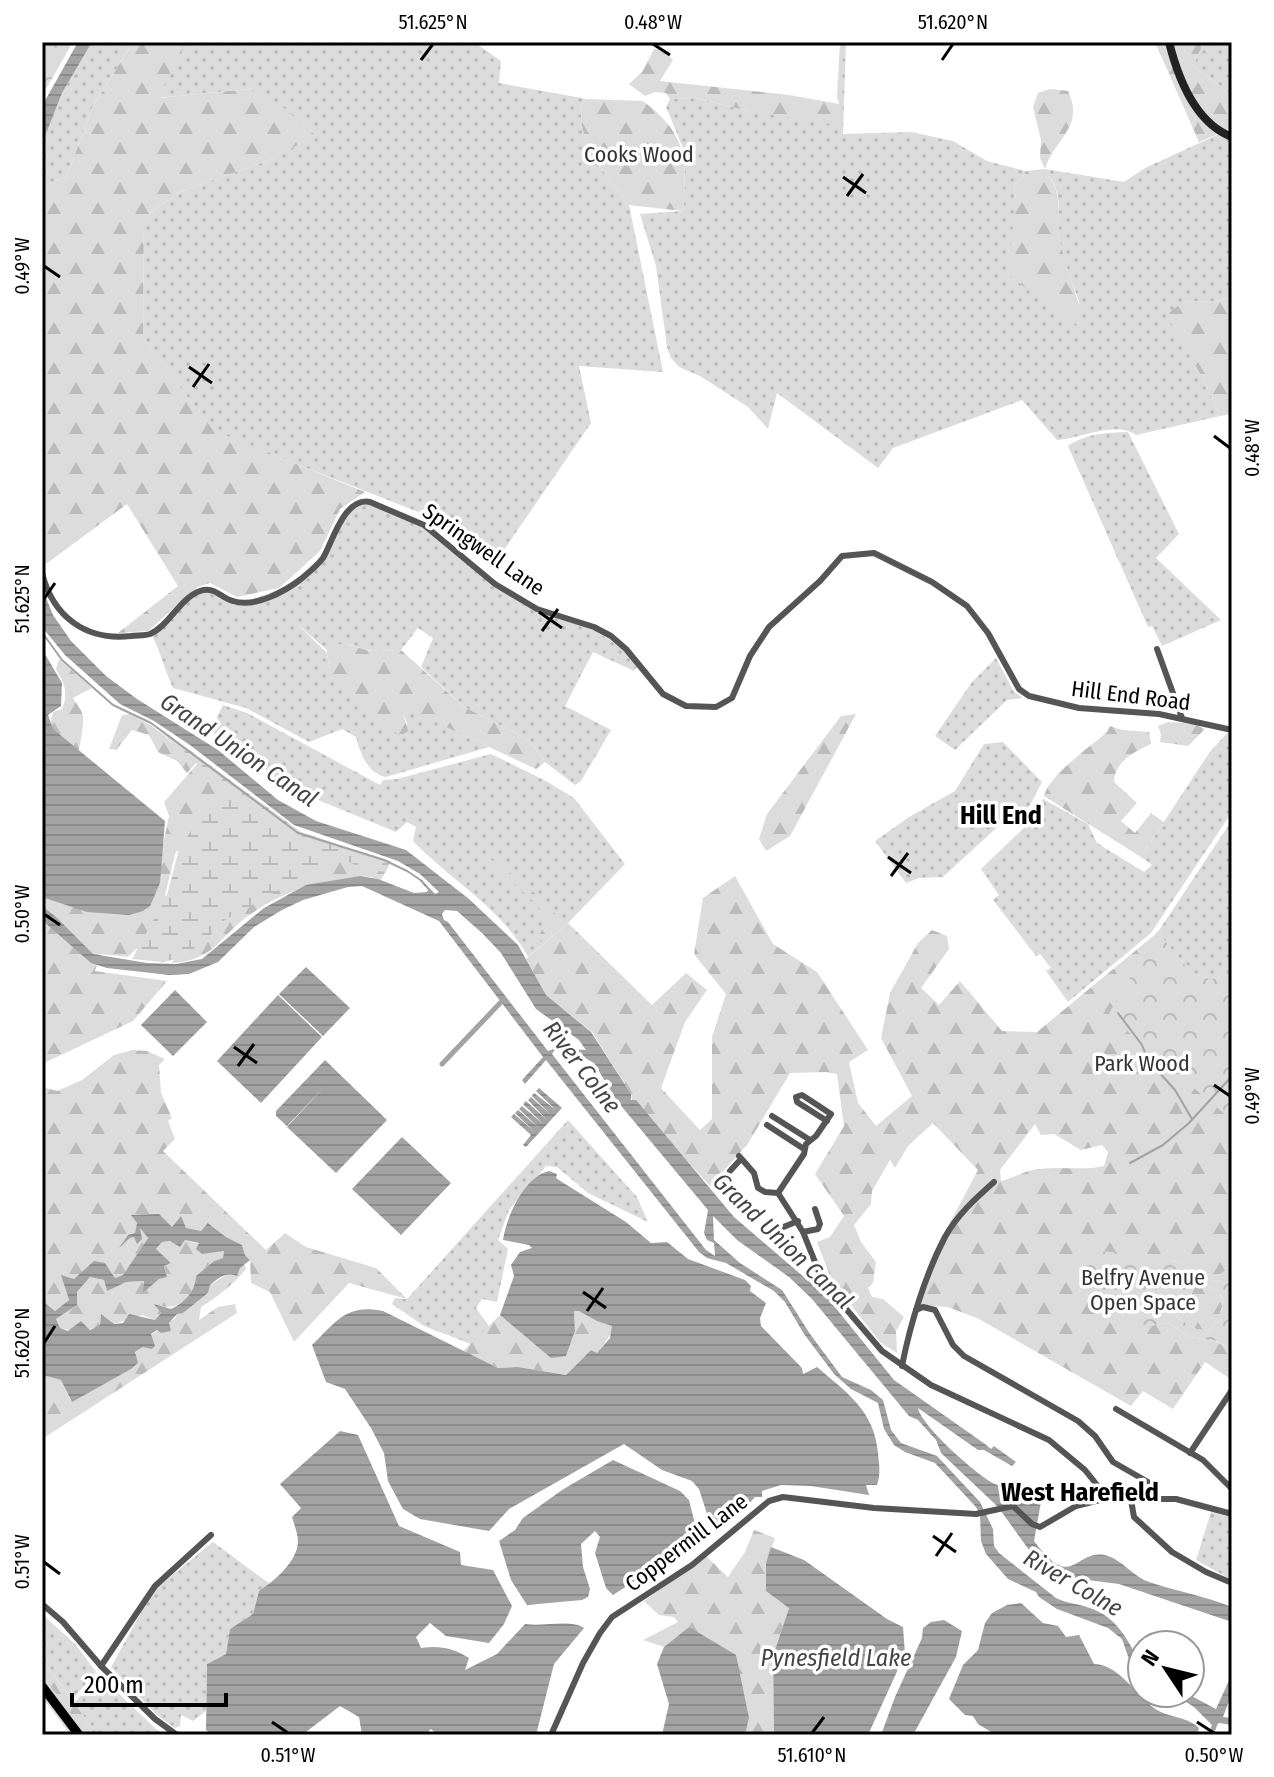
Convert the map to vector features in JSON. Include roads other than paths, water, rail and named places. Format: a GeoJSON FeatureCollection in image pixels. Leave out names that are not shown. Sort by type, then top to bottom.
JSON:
{"type":"FeatureCollection","features":[{"type":"Feature","properties":{"kind":"main road"},"geometry":{"type":"LineString","coordinates":[[42,1686],[79,1735]]}},
{"type":"Feature","properties":{"kind":"street"},"geometry":{"type":"LineString","coordinates":[[1169,42],[1176,71],[1203,117],[1216,129],[1232,137]]}},
{"type":"Feature","properties":{"kind":"street","name":"Springwell Lane"},"geometry":{"type":"LineString","coordinates":[[42,573],[51,598],[64,615],[84,629],[105,637],[150,634],[197,592],[207,589],[216,591],[236,602],[253,601],[280,593],[320,562],[349,511],[364,501],[370,502],[424,525],[495,584],[537,609],[594,627],[611,636],[626,649],[663,694],[686,706],[716,707],[732,698],[750,656],[781,614],[820,581],[842,556],[874,553],[932,582],[967,606],[979,619],[1013,679],[1026,694]]}},
{"type":"Feature","properties":{"kind":"street"},"geometry":{"type":"LineString","coordinates":[[1157,649],[1182,718]]}},
{"type":"Feature","properties":{"kind":"street","name":"Hill End Road"},"geometry":{"type":"LineString","coordinates":[[1026,694],[1039,700],[1079,708],[1125,710],[1182,718],[1232,730]]}},
{"type":"Feature","properties":{"kind":"street"},"geometry":{"type":"LineString","coordinates":[[778,1193],[810,1140],[828,1119],[830,1112],[802,1095],[796,1097],[797,1102],[828,1119]]}},
{"type":"Feature","properties":{"kind":"street"},"geometry":{"type":"LineString","coordinates":[[772,1116],[810,1140]]}},
{"type":"Feature","properties":{"kind":"street"},"geometry":{"type":"LineString","coordinates":[[767,1125],[804,1149]]}},
{"type":"Feature","properties":{"kind":"street"},"geometry":{"type":"LineString","coordinates":[[730,1171],[740,1157],[754,1173],[758,1188],[778,1193]]}},
{"type":"Feature","properties":{"kind":"street"},"geometry":{"type":"LineString","coordinates":[[902,1366],[910,1325],[945,1236],[969,1204],[994,1182]]}},
{"type":"Feature","properties":{"kind":"street"},"geometry":{"type":"LineString","coordinates":[[778,1193],[798,1221],[823,1282],[882,1351],[902,1366],[931,1385],[1049,1440],[1085,1470],[1101,1490],[1104,1499],[1176,1499],[1232,1514]]}},
{"type":"Feature","properties":{"kind":"street"},"geometry":{"type":"LineString","coordinates":[[803,1232],[818,1229],[820,1224],[815,1209]]}},
{"type":"Feature","properties":{"kind":"street"},"geometry":{"type":"LineString","coordinates":[[781,1228],[798,1221]]}},
{"type":"Feature","properties":{"kind":"street"},"geometry":{"type":"LineString","coordinates":[[916,1310],[923,1307],[935,1310],[953,1345],[975,1365],[1078,1421],[1095,1436],[1113,1462],[1148,1482],[1152,1487],[1152,1499]]}},
{"type":"Feature","properties":{"kind":"street"},"geometry":{"type":"LineString","coordinates":[[1190,1453],[1232,1390]]}},
{"type":"Feature","properties":{"kind":"street"},"geometry":{"type":"LineString","coordinates":[[1116,1409],[1211,1467],[1232,1489]]}},
{"type":"Feature","properties":{"kind":"street","name":"Coppermill Lane"},"geometry":{"type":"LineString","coordinates":[[551,1735],[583,1663],[612,1617],[692,1565],[769,1501],[783,1497],[874,1508],[978,1514],[1013,1506],[1035,1525],[1048,1523],[1076,1506],[1104,1499]]}},
{"type":"Feature","properties":{"kind":"street"},"geometry":{"type":"LineString","coordinates":[[1131,1500],[1134,1517],[1172,1552],[1232,1583]]}},
{"type":"Feature","properties":{"kind":"street"},"geometry":{"type":"LineString","coordinates":[[101,1666],[155,1586],[211,1535]]}},
{"type":"Feature","properties":{"kind":"street"},"geometry":{"type":"LineString","coordinates":[[42,1604],[155,1719],[177,1735]]}},
{"type":"Feature","properties":{"kind":"water"},"geometry":{"type":"Polygon","coordinates":[[[78,42],[92,42],[62,93],[42,144],[42,106],[78,42]]]}},
{"type":"Feature","properties":{"kind":"water"},"geometry":{"type":"Polygon","coordinates":[[[42,588],[53,615],[71,641],[106,676],[218,750],[278,800],[316,821],[406,850],[469,899],[518,945],[546,995],[591,1032],[631,1094],[631,1100],[636,1100],[734,1217],[826,1296],[894,1380],[991,1449],[994,1446],[1016,1462],[1012,1466],[984,1450],[978,1450],[918,1408],[939,1438],[977,1472],[995,1484],[1019,1489],[1041,1502],[1034,1541],[1047,1557],[1066,1567],[1088,1557],[1108,1556],[1149,1582],[1232,1607],[1232,1622],[1119,1584],[1045,1572],[998,1507],[941,1453],[936,1440],[918,1420],[909,1416],[812,1299],[789,1277],[737,1240],[713,1216],[714,1240],[740,1263],[782,1290],[842,1377],[871,1390],[883,1400],[891,1430],[901,1443],[937,1456],[980,1502],[993,1529],[994,1546],[999,1553],[1056,1598],[1098,1611],[1112,1620],[1126,1639],[1126,1650],[1122,1639],[1108,1628],[1057,1609],[1036,1592],[1008,1579],[986,1554],[976,1507],[935,1463],[894,1445],[884,1429],[878,1403],[851,1389],[834,1374],[785,1302],[774,1291],[726,1263],[707,1258],[699,1252],[546,1060],[525,1084],[522,1080],[543,1057],[439,921],[362,886],[348,887],[303,900],[282,910],[254,927],[218,962],[189,974],[169,975],[107,968],[91,963],[42,920],[42,906],[93,954],[147,963],[176,964],[202,959],[264,908],[306,885],[360,876],[378,879],[414,893],[427,892],[421,879],[435,894],[439,892],[420,874],[398,861],[294,825],[190,745],[154,721],[120,704],[65,655],[42,627],[42,588]],[[445,910],[442,914],[444,920],[548,1051],[556,1048],[586,1050],[579,1040],[536,1009],[501,953],[457,911],[445,910]],[[554,1051],[552,1054],[706,1250],[715,1256],[714,1243],[707,1240],[704,1233],[708,1210],[617,1101],[594,1063],[578,1054],[554,1051]]]}},
{"type":"Feature","properties":{"kind":"water"},"geometry":{"type":"Polygon","coordinates":[[[42,649],[62,683],[61,706],[48,715],[53,729],[165,821],[160,883],[150,906],[143,911],[129,915],[87,912],[42,897],[42,649]]]}},
{"type":"Feature","properties":{"kind":"water"},"geometry":{"type":"Polygon","coordinates":[[[306,967],[350,1008],[323,1036],[279,994],[306,967]]]}},
{"type":"Feature","properties":{"kind":"water"},"geometry":{"type":"Polygon","coordinates":[[[175,990],[207,1022],[173,1056],[141,1025],[175,990]]]}},
{"type":"Feature","properties":{"kind":"water"},"geometry":{"type":"Polygon","coordinates":[[[278,995],[322,1037],[261,1103],[217,1061],[278,995]]]}},
{"type":"Feature","properties":{"kind":"water"},"geometry":{"type":"Polygon","coordinates":[[[325,1060],[387,1120],[336,1173],[287,1127],[327,1084],[287,1126],[276,1116],[276,1111],[325,1060]]]}},
{"type":"Feature","properties":{"kind":"water"},"geometry":{"type":"Polygon","coordinates":[[[539,1088],[562,1108],[526,1147],[523,1145],[531,1135],[511,1117],[514,1114],[535,1132],[515,1113],[518,1110],[539,1128],[519,1109],[522,1106],[543,1124],[523,1104],[526,1101],[547,1120],[528,1100],[531,1097],[551,1115],[532,1096],[534,1093],[556,1110],[536,1091],[539,1088]]]}},
{"type":"Feature","properties":{"kind":"water"},"geometry":{"type":"Polygon","coordinates":[[[402,1137],[451,1183],[401,1235],[352,1189],[402,1137]]]}},
{"type":"Feature","properties":{"kind":"water"},"geometry":{"type":"Polygon","coordinates":[[[549,1171],[626,1222],[651,1243],[667,1242],[688,1259],[745,1280],[751,1286],[750,1291],[766,1303],[760,1318],[761,1326],[802,1368],[803,1374],[817,1367],[865,1414],[875,1438],[879,1465],[877,1485],[866,1485],[869,1495],[781,1485],[762,1491],[762,1497],[755,1497],[735,1519],[717,1525],[709,1520],[699,1489],[692,1481],[662,1470],[624,1444],[509,1509],[489,1531],[420,1519],[403,1509],[388,1481],[384,1453],[371,1428],[345,1389],[326,1382],[312,1345],[343,1316],[370,1309],[383,1311],[498,1368],[518,1367],[566,1375],[591,1350],[597,1353],[610,1338],[612,1326],[579,1311],[574,1311],[575,1331],[566,1356],[551,1358],[500,1315],[514,1276],[511,1265],[520,1252],[532,1248],[503,1240],[508,1220],[525,1189],[540,1174],[549,1171]]]}},
{"type":"Feature","properties":{"kind":"water"},"geometry":{"type":"Polygon","coordinates":[[[159,1214],[172,1227],[181,1216],[186,1228],[201,1231],[208,1223],[242,1245],[250,1260],[240,1268],[237,1276],[220,1278],[210,1285],[208,1293],[183,1313],[177,1314],[169,1323],[171,1331],[161,1333],[157,1330],[151,1334],[155,1346],[152,1349],[143,1347],[135,1352],[138,1363],[131,1369],[72,1402],[61,1380],[42,1375],[42,1287],[46,1304],[55,1311],[69,1300],[61,1275],[74,1279],[94,1261],[105,1263],[115,1278],[123,1275],[148,1238],[140,1228],[142,1239],[137,1244],[134,1237],[119,1248],[128,1235],[135,1233],[137,1223],[131,1215],[159,1214]],[[185,1240],[180,1247],[170,1241],[162,1242],[156,1249],[171,1263],[164,1266],[167,1277],[159,1279],[143,1293],[144,1281],[126,1282],[107,1291],[104,1280],[90,1277],[77,1292],[77,1305],[56,1319],[60,1328],[68,1331],[81,1321],[90,1330],[100,1325],[101,1314],[114,1324],[123,1323],[129,1314],[155,1320],[161,1313],[154,1304],[171,1309],[185,1300],[196,1276],[214,1261],[223,1258],[224,1251],[202,1254],[196,1249],[199,1243],[185,1240]]]}},
{"type":"Feature","properties":{"kind":"water"},"geometry":{"type":"Polygon","coordinates":[[[340,1431],[358,1435],[399,1526],[460,1552],[461,1565],[493,1570],[512,1606],[504,1624],[489,1643],[446,1636],[430,1623],[416,1637],[421,1648],[446,1648],[469,1658],[465,1670],[497,1654],[525,1624],[572,1624],[584,1628],[554,1664],[536,1735],[438,1735],[431,1729],[425,1735],[362,1735],[359,1717],[340,1706],[302,1735],[212,1735],[206,1730],[207,1664],[226,1654],[230,1629],[253,1614],[259,1591],[284,1570],[297,1549],[298,1539],[292,1517],[301,1508],[280,1484],[340,1431]]]}},
{"type":"Feature","properties":{"kind":"water"},"geometry":{"type":"Polygon","coordinates":[[[613,1460],[680,1491],[689,1500],[699,1540],[613,1595],[606,1588],[595,1553],[600,1537],[595,1531],[581,1544],[583,1567],[590,1589],[588,1597],[527,1605],[511,1580],[499,1541],[515,1530],[523,1518],[562,1490],[613,1460]]]}},
{"type":"Feature","properties":{"kind":"water","name":"Pynesfield Lake"},"geometry":{"type":"Polygon","coordinates":[[[771,1547],[804,1560],[903,1627],[905,1654],[868,1735],[774,1735],[773,1656],[789,1608],[766,1591],[766,1563],[771,1547]]]}},
{"type":"Feature","properties":{"kind":"water"},"geometry":{"type":"Polygon","coordinates":[[[1021,1603],[1043,1623],[1058,1626],[1066,1637],[1079,1635],[1094,1664],[1113,1670],[1126,1681],[1126,1709],[1156,1709],[1195,1724],[1199,1728],[1197,1735],[996,1735],[978,1724],[973,1716],[965,1715],[949,1699],[963,1665],[978,1650],[985,1623],[992,1613],[1007,1605],[1021,1603]]]}},
{"type":"Feature","properties":{"kind":"water"},"geometry":{"type":"Polygon","coordinates":[[[944,1620],[962,1631],[956,1657],[913,1735],[881,1735],[922,1638],[923,1628],[931,1622],[944,1620]]]}},
{"type":"Feature","properties":{"kind":"water","name":"Pynesfield Lake"},"geometry":{"type":"Polygon","coordinates":[[[689,1627],[736,1655],[749,1718],[745,1735],[662,1735],[669,1704],[657,1664],[664,1647],[689,1627]]]}},
{"type":"Feature","properties":{"kind":"water"},"geometry":{"type":"Polygon","coordinates":[[[1232,1674],[1232,1693],[1223,1717],[1232,1718],[1232,1725],[1219,1723],[1214,1727],[1196,1709],[1206,1709],[1206,1704],[1216,1709],[1232,1674]]]}},
{"type":"Feature","properties":{"kind":"waterway"},"geometry":{"type":"LineString","coordinates":[[44,635],[62,660],[113,705],[151,723],[298,833],[384,860],[422,881]]}},
{"type":"Feature","properties":{"kind":"waterway"},"geometry":{"type":"LineString","coordinates":[[442,1064],[503,1000]]}},
{"type":"Feature","properties":{"kind":"waterway"},"geometry":{"type":"LineString","coordinates":[[1118,1013],[1142,1045],[1148,1060],[1175,1090],[1192,1119]]}},
{"type":"Feature","properties":{"kind":"waterway"},"geometry":{"type":"LineString","coordinates":[[1130,1163],[1163,1145],[1189,1123],[1232,1076]]}},
{"type":"Feature","properties":{"kind":"waterway"},"geometry":{"type":"LineString","coordinates":[[1211,1735],[1216,1721]]}},
{"type":"Feature","properties":{"kind":"district","name":"Hill End"},"geometry":{"type":"Point","coordinates":[1001,815]}},
{"type":"Feature","properties":{"kind":"district","name":"West Harefield"},"geometry":{"type":"Point","coordinates":[1080,1492]}},
{"type":"Feature","properties":{"kind":"park label","name":"Cooks Wood"},"geometry":{"type":"Point","coordinates":[639,154]}},
{"type":"Feature","properties":{"kind":"park label","name":"Park Wood"},"geometry":{"type":"Point","coordinates":[1142,1063]}},
{"type":"Feature","properties":{"kind":"park label","name":"Belfry Avenue Open Space"},"geometry":{"type":"Point","coordinates":[1143,1290]}},
{"type":"Feature","properties":{"kind":"water label","name":"Grand Union Canal"},"geometry":{"type":"Point","coordinates":[239,750]}},
{"type":"Feature","properties":{"kind":"water label","name":"River Colne"},"geometry":{"type":"Point","coordinates":[582,1067]}},
{"type":"Feature","properties":{"kind":"water label","name":"Grand Union Canal"},"geometry":{"type":"Point","coordinates":[783,1241]}},
{"type":"Feature","properties":{"kind":"water label","name":"River Colne"},"geometry":{"type":"Point","coordinates":[1073,1583]}}]}
